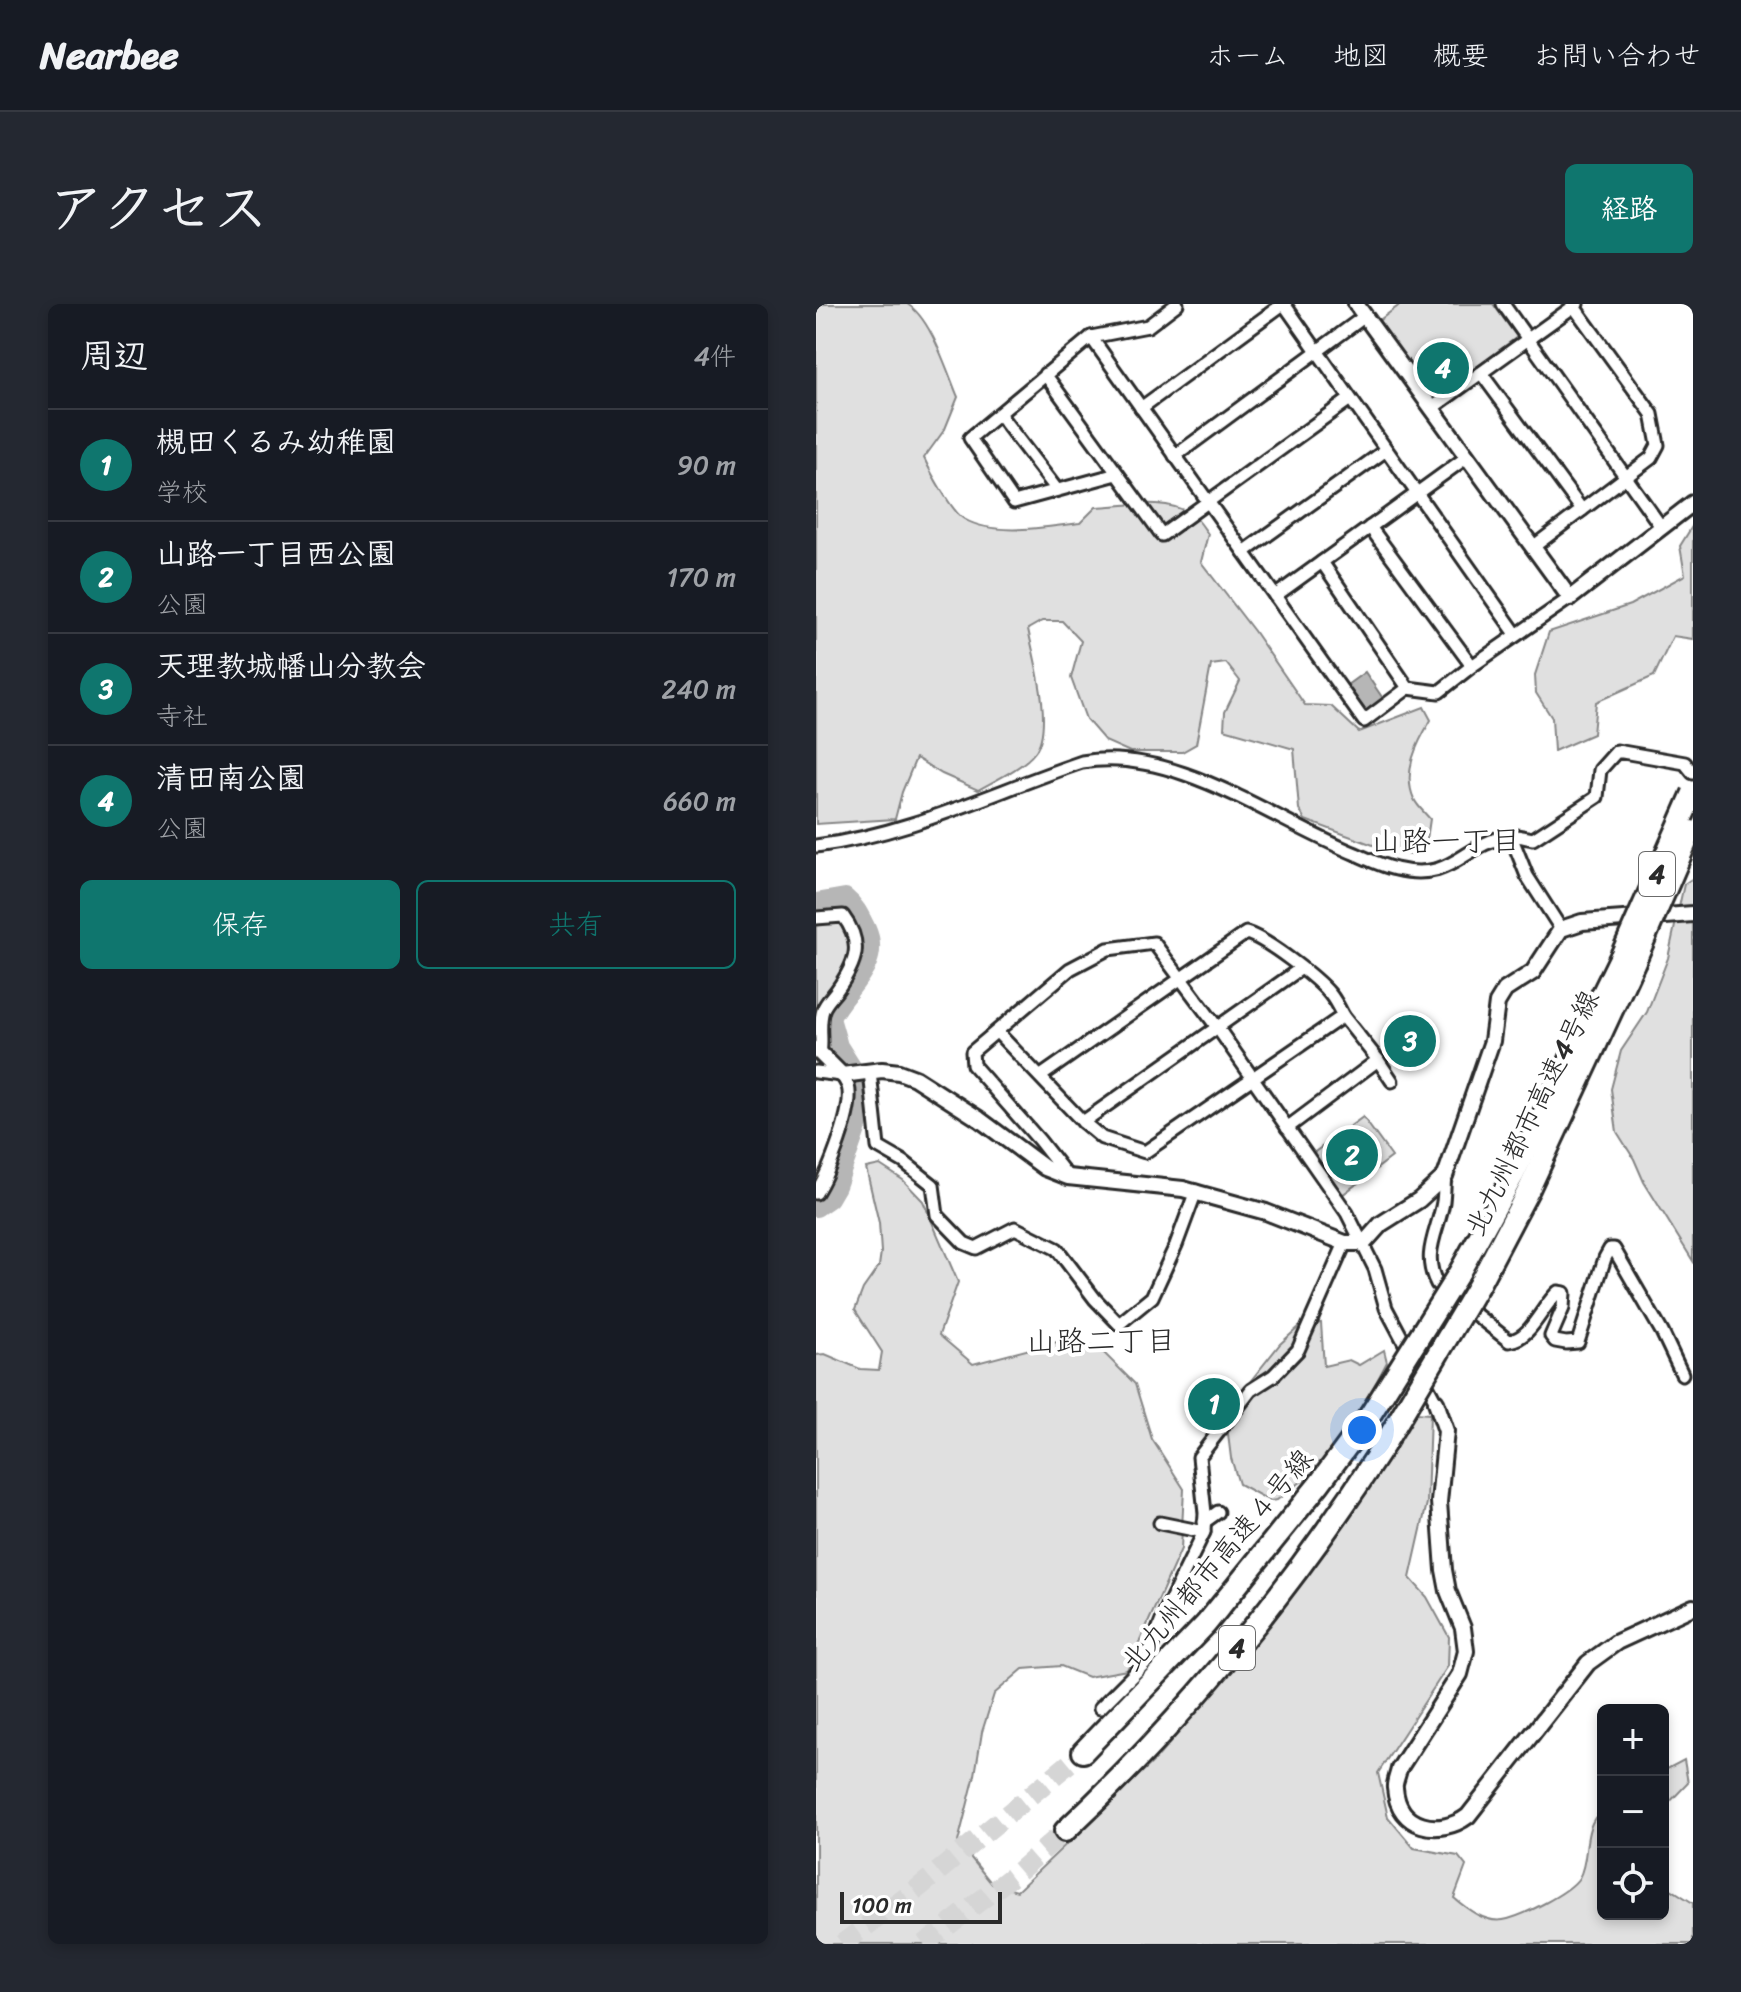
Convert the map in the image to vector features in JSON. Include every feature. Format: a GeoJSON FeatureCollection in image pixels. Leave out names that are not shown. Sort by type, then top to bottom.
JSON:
{"type":"FeatureCollection","features":[{"type":"Feature","properties":{"kind":"highway","name":"4"},"geometry":{"type":"LineString","coordinates":[[1628,960],[1693,793]]}},
{"type":"Feature","properties":{"kind":"highway","name":"4"},"geometry":{"type":"LineString","coordinates":[[1628,960],[1693,827]]}},
{"type":"Feature","properties":{"kind":"highway","name":"北九州都市高速4号線"},"geometry":{"type":"LineString","coordinates":[[1459,1273],[1628,960]]}},
{"type":"Feature","properties":{"kind":"highway","name":"北九州都市高速4号線"},"geometry":{"type":"LineString","coordinates":[[1065,1831],[1160,1737],[1272,1606],[1336,1520],[1478,1286],[1529,1189],[1628,960]]}},
{"type":"Feature","properties":{"kind":"highway","name":"北九州都市高速４号線"},"geometry":{"type":"LineString","coordinates":[[1083,1752],[1206,1624],[1319,1484],[1370,1415],[1459,1273]]}},
{"type":"Feature","properties":{"kind":"street"},"geometry":{"type":"LineString","coordinates":[[1117,474],[1014,502],[970,438],[1091,337],[1148,326],[1177,304]]}},
{"type":"Feature","properties":{"kind":"street"},"geometry":{"type":"LineString","coordinates":[[1141,408],[1283,304],[1516,634]]}},
{"type":"Feature","properties":{"kind":"street"},"geometry":{"type":"LineString","coordinates":[[1503,304],[1662,528]]}},
{"type":"Feature","properties":{"kind":"street"},"geometry":{"type":"LineString","coordinates":[[1432,408],[1574,305],[1652,414],[1658,445],[1651,458],[1533,547]]}},
{"type":"Feature","properties":{"kind":"street"},"geometry":{"type":"LineString","coordinates":[[1175,456],[1317,351],[1360,310],[1570,598]]}},
{"type":"Feature","properties":{"kind":"street"},"geometry":{"type":"LineString","coordinates":[[1091,337],[1364,721],[1408,688],[1439,692],[1570,598],[1693,503]]}},
{"type":"Feature","properties":{"kind":"street"},"geometry":{"type":"LineString","coordinates":[[1481,373],[1582,510]]}},
{"type":"Feature","properties":{"kind":"street"},"geometry":{"type":"LineString","coordinates":[[1045,374],[1162,535],[1350,399]]}},
{"type":"Feature","properties":{"kind":"street"},"geometry":{"type":"LineString","coordinates":[[999,414],[1057,490]]}},
{"type":"Feature","properties":{"kind":"street"},"geometry":{"type":"LineString","coordinates":[[1244,552],[1386,450]]}},
{"type":"Feature","properties":{"kind":"street"},"geometry":{"type":"LineString","coordinates":[[1275,596],[1467,457]]}},
{"type":"Feature","properties":{"kind":"street"},"geometry":{"type":"LineString","coordinates":[[1370,527],[1472,666]]}},
{"type":"Feature","properties":{"kind":"street"},"geometry":{"type":"LineString","coordinates":[[1322,562],[1408,688]]}},
{"type":"Feature","properties":{"kind":"street"},"geometry":{"type":"LineString","coordinates":[[816,846],[857,841],[909,826],[1042,775],[1094,760],[1140,761],[1188,775],[1336,846],[1399,870],[1414,873],[1440,871],[1488,843],[1511,836],[1533,839],[1597,797],[1600,770],[1617,751],[1685,763],[1693,773]]}},
{"type":"Feature","properties":{"kind":"street"},"geometry":{"type":"LineString","coordinates":[[1511,836],[1527,876],[1561,929]]}},
{"type":"Feature","properties":{"kind":"street"},"geometry":{"type":"LineString","coordinates":[[1682,1374],[1662,1332],[1614,1249],[1610,1249],[1605,1258],[1578,1342],[1566,1343],[1555,1341],[1551,1336],[1563,1308],[1564,1293],[1558,1292],[1551,1299],[1525,1334],[1509,1341],[1437,1284],[1431,1273],[1430,1245],[1443,1203],[1445,1176],[1492,1041],[1497,1003],[1505,990],[1533,972],[1561,929],[1582,922],[1693,914]]}},
{"type":"Feature","properties":{"kind":"street"},"geometry":{"type":"LineString","coordinates":[[816,918],[843,916],[851,927],[857,950],[852,966],[822,1013],[818,1051],[845,1075],[849,1089],[840,1138],[828,1174],[816,1193]]}},
{"type":"Feature","properties":{"kind":"street"},"geometry":{"type":"LineString","coordinates":[[1041,1076],[1246,933],[1257,936],[1330,994],[1392,1081]]}},
{"type":"Feature","properties":{"kind":"street"},"geometry":{"type":"LineString","coordinates":[[1068,1177],[973,1065],[972,1052],[1070,969],[1108,949],[1154,943],[1217,1027],[1347,1213],[1375,1269],[1386,1308],[1436,1402],[1446,1431],[1439,1502],[1444,1570],[1448,1591],[1463,1628],[1466,1651],[1460,1674],[1399,1769],[1394,1787],[1406,1815],[1417,1824],[1433,1829],[1457,1825],[1468,1816],[1588,1663],[1617,1642],[1693,1607]]}},
{"type":"Feature","properties":{"kind":"street"},"geometry":{"type":"LineString","coordinates":[[1083,1122],[1300,969]]}},
{"type":"Feature","properties":{"kind":"street"},"geometry":{"type":"LineString","coordinates":[[997,1032],[1102,1138],[1145,1152],[1343,1016]]}},
{"type":"Feature","properties":{"kind":"street"},"geometry":{"type":"LineString","coordinates":[[1287,1128],[1378,1060]]}},
{"type":"Feature","properties":{"kind":"street"},"geometry":{"type":"LineString","coordinates":[[816,1072],[845,1075],[899,1072],[915,1078],[979,1119],[1045,1168],[1068,1177],[1196,1191],[1266,1212],[1345,1243],[1364,1243],[1381,1224],[1419,1200],[1445,1176]]}},
{"type":"Feature","properties":{"kind":"street"},"geometry":{"type":"LineString","coordinates":[[867,1072],[878,1147],[904,1162],[933,1185],[937,1215],[964,1243],[976,1248],[1015,1228],[1041,1239],[1057,1249],[1095,1299],[1119,1324],[1152,1297],[1196,1191]]}},
{"type":"Feature","properties":{"kind":"street"},"geometry":{"type":"LineString","coordinates":[[1204,1527],[1199,1457],[1251,1390],[1273,1376],[1298,1350],[1345,1243]]}},
{"type":"Feature","properties":{"kind":"street"},"geometry":{"type":"LineString","coordinates":[[1100,1708],[1145,1663],[1204,1527],[1218,1512]]}},
{"type":"Feature","properties":{"kind":"street"},"geometry":{"type":"LineString","coordinates":[[1160,1523],[1204,1527]]}},
{"type":"Feature","properties":{"kind":"shaded area"},"geometry":{"type":"Polygon","coordinates":[[[816,304],[907,304],[924,321],[958,397],[945,429],[924,458],[948,500],[964,519],[990,528],[1021,529],[1080,523],[1096,507],[1157,504],[1181,509],[1196,518],[1208,534],[1201,562],[1305,705],[1331,706],[1359,732],[1424,707],[1431,720],[1416,748],[1410,778],[1414,799],[1430,819],[1426,846],[1413,855],[1395,853],[1305,820],[1299,809],[1294,749],[1224,729],[1225,712],[1240,681],[1226,663],[1211,665],[1196,744],[1182,752],[1130,752],[1105,741],[1086,719],[1071,678],[1081,641],[1062,621],[1042,621],[1028,629],[1041,692],[1043,726],[1035,752],[1024,763],[978,790],[916,758],[895,819],[816,824],[816,304]]]}},
{"type":"Feature","properties":{"kind":"shaded area"},"geometry":{"type":"Polygon","coordinates":[[[1401,304],[1493,304],[1517,337],[1433,399],[1377,322],[1401,304]]]}},
{"type":"Feature","properties":{"kind":"shaded area"},"geometry":{"type":"Polygon","coordinates":[[[1693,525],[1693,639],[1673,636],[1654,676],[1596,702],[1593,734],[1554,751],[1552,718],[1536,693],[1535,675],[1549,632],[1630,605],[1685,575],[1680,546],[1693,525]]]}},
{"type":"Feature","properties":{"kind":"shaded area"},"geometry":{"type":"Polygon","coordinates":[[[1365,672],[1384,700],[1366,713],[1347,685],[1365,672]]]}},
{"type":"Feature","properties":{"kind":"shaded area"},"geometry":{"type":"Polygon","coordinates":[[[1693,878],[1693,1261],[1617,1132],[1611,1089],[1621,1051],[1647,1012],[1668,958],[1684,884],[1693,878]]]}},
{"type":"Feature","properties":{"kind":"shaded area"},"geometry":{"type":"Polygon","coordinates":[[[839,920],[847,927],[852,953],[816,1042],[816,922],[839,920]]]}},
{"type":"Feature","properties":{"kind":"shaded area"},"geometry":{"type":"Polygon","coordinates":[[[1363,1117],[1392,1157],[1342,1195],[1312,1154],[1363,1117]]]}},
{"type":"Feature","properties":{"kind":"shaded area"},"geometry":{"type":"Polygon","coordinates":[[[880,1165],[903,1180],[923,1201],[958,1282],[939,1335],[973,1364],[1072,1338],[1103,1352],[1135,1384],[1152,1439],[1184,1489],[1181,1549],[1127,1670],[1088,1677],[1061,1666],[1023,1669],[994,1694],[982,1732],[958,1842],[992,1884],[1017,1891],[1156,1759],[1267,1630],[1347,1522],[1415,1413],[1430,1414],[1427,1503],[1410,1578],[1427,1597],[1449,1637],[1448,1666],[1378,1773],[1388,1817],[1414,1848],[1458,1856],[1466,1866],[1454,1898],[1477,1914],[1503,1920],[1532,1909],[1574,1884],[1583,1870],[1588,1834],[1597,1816],[1597,1920],[1669,1920],[1669,1888],[1693,1903],[1693,1944],[816,1944],[816,1355],[825,1354],[860,1369],[879,1370],[882,1352],[855,1310],[863,1289],[879,1266],[881,1252],[879,1223],[866,1168],[880,1165]]]}},
{"type":"Feature","properties":{"kind":"shaded area"},"geometry":{"type":"Polygon","coordinates":[[[1321,1323],[1324,1366],[1349,1360],[1359,1365],[1384,1350],[1387,1362],[1365,1403],[1314,1472],[1277,1500],[1270,1501],[1239,1484],[1231,1458],[1227,1426],[1243,1403],[1249,1383],[1280,1344],[1299,1327],[1321,1323]]]}},
{"type":"Feature","properties":{"kind":"shaded area"},"geometry":{"type":"Polygon","coordinates":[[[1684,1760],[1688,1783],[1669,1803],[1669,1776],[1669,1768],[1684,1760]]]}},
{"type":"Feature","properties":{"kind":"waterway"},"geometry":{"type":"LineString","coordinates":[[816,903],[845,898],[860,916],[870,942],[866,966],[830,1018],[838,1046],[862,1084],[859,1121],[836,1186],[829,1198],[816,1207]]}},
{"type":"Feature","properties":{"kind":"tunnel"},"geometry":{"type":"LineString","coordinates":[[842,1944],[917,1889],[1083,1752]]}},
{"type":"Feature","properties":{"kind":"tunnel"},"geometry":{"type":"LineString","coordinates":[[924,1944],[1019,1871],[1065,1831]]}},
{"type":"Feature","properties":{"kind":"place","name":"清田南公園"},"geometry":{"type":"Point","coordinates":[1443,368]}},
{"type":"Feature","properties":{"kind":"place","name":"天理教城幡山分教会"},"geometry":{"type":"Point","coordinates":[1410,1041]}},
{"type":"Feature","properties":{"kind":"place","name":"山路一丁目西公園"},"geometry":{"type":"Point","coordinates":[1352,1155]}},
{"type":"Feature","properties":{"kind":"place","name":"槻田くるみ幼稚園"},"geometry":{"type":"Point","coordinates":[1214,1404]}},
{"type":"Feature","properties":{"kind":"district","name":"山路一丁目"},"geometry":{"type":"Point","coordinates":[1446,841]}},
{"type":"Feature","properties":{"kind":"district","name":"山路二丁目"},"geometry":{"type":"Point","coordinates":[1101,1341]}}]}
